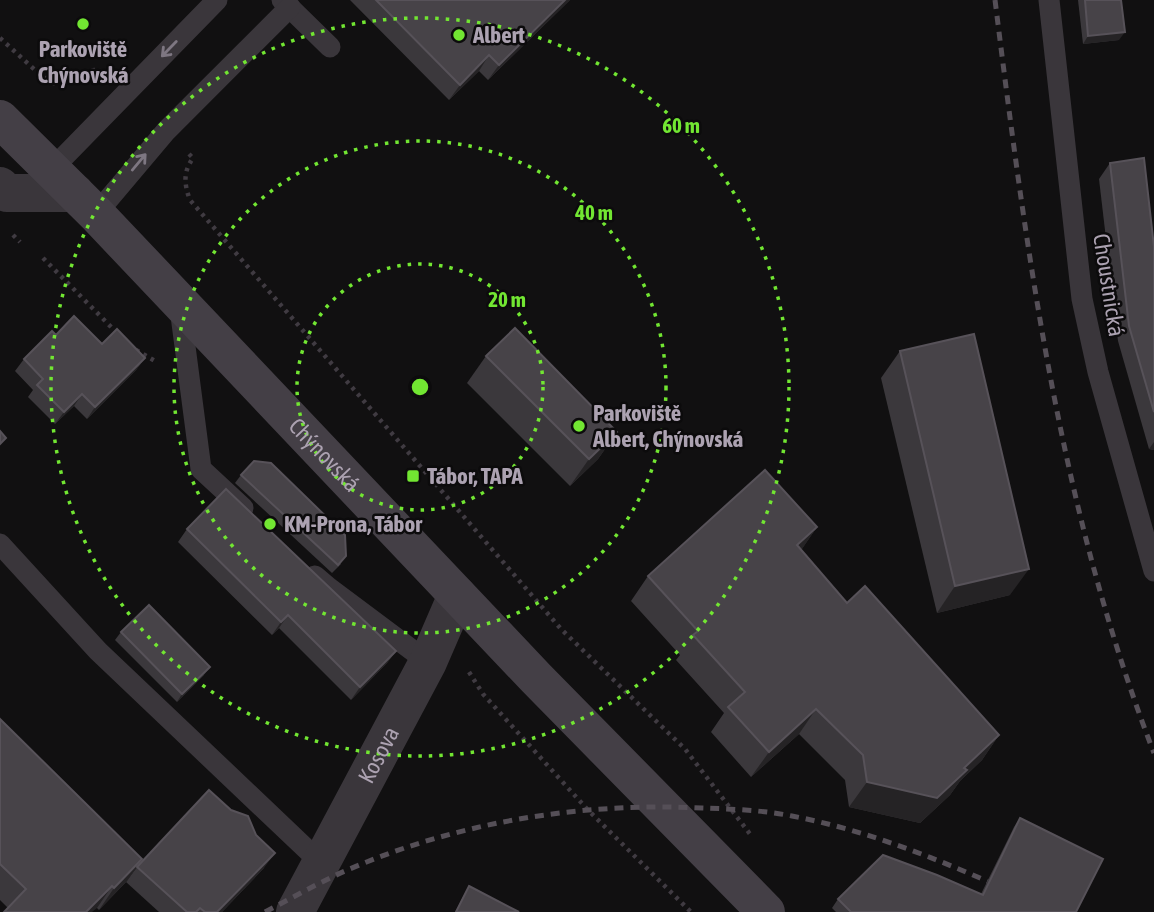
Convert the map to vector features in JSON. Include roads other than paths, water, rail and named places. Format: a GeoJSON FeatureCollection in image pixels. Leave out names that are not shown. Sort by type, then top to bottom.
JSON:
{"type":"FeatureCollection","features":[{"type":"Feature","properties":{"kind":"main road","name":"Chýnovská"},"geometry":{"type":"LineString","coordinates":[[0,119],[74,192],[457,595],[766,912]]}},
{"type":"Feature","properties":{"kind":"street"},"geometry":{"type":"LineString","coordinates":[[0,186],[7,193],[74,192]]}},
{"type":"Feature","properties":{"kind":"street","name":"Kosova"},"geometry":{"type":"LineString","coordinates":[[295,912],[428,662],[457,595]]}},
{"type":"Feature","properties":{"kind":"lane"},"geometry":{"type":"LineString","coordinates":[[74,192],[217,0]]}},
{"type":"Feature","properties":{"kind":"lane","name":"Choustnická"},"geometry":{"type":"LineString","coordinates":[[1049,0],[1082,299],[1098,372],[1154,571]]}},
{"type":"Feature","properties":{"kind":"lane"},"geometry":{"type":"LineString","coordinates":[[74,192],[166,131],[286,4],[330,47]]}},
{"type":"Feature","properties":{"kind":"lane"},"geometry":{"type":"LineString","coordinates":[[179,303],[201,468],[260,524]]}},
{"type":"Feature","properties":{"kind":"lane"},"geometry":{"type":"LineString","coordinates":[[0,544],[98,651],[320,862]]}},
{"type":"Feature","properties":{"kind":"lane"},"geometry":{"type":"LineString","coordinates":[[299,561],[328,589],[428,662]]}},
{"type":"Feature","properties":{"kind":"railway"},"geometry":{"type":"LineString","coordinates":[[995,0],[1020,192],[1051,382],[1094,569],[1121,662],[1154,753]]}},
{"type":"Feature","properties":{"kind":"railway"},"geometry":{"type":"LineString","coordinates":[[265,912],[345,871],[431,840],[520,819],[611,808],[758,811],[820,822],[901,847],[1007,890]]}},
{"type":"Feature","properties":{"kind":"place","name":"Parkoviště Chýnovská"},"geometry":{"type":"Point","coordinates":[83,24]}},
{"type":"Feature","properties":{"kind":"place","name":"Albert"},"geometry":{"type":"Point","coordinates":[459,35]}},
{"type":"Feature","properties":{"kind":"place","name":"Parkoviště Albert, Chýnovská"},"geometry":{"type":"Point","coordinates":[579,426]}},
{"type":"Feature","properties":{"kind":"place","name":"Tábor, TAPA"},"geometry":{"type":"Point","coordinates":[413,476]}},
{"type":"Feature","properties":{"kind":"place","name":"KM-Prona, Tábor"},"geometry":{"type":"Point","coordinates":[270,524]}}]}
